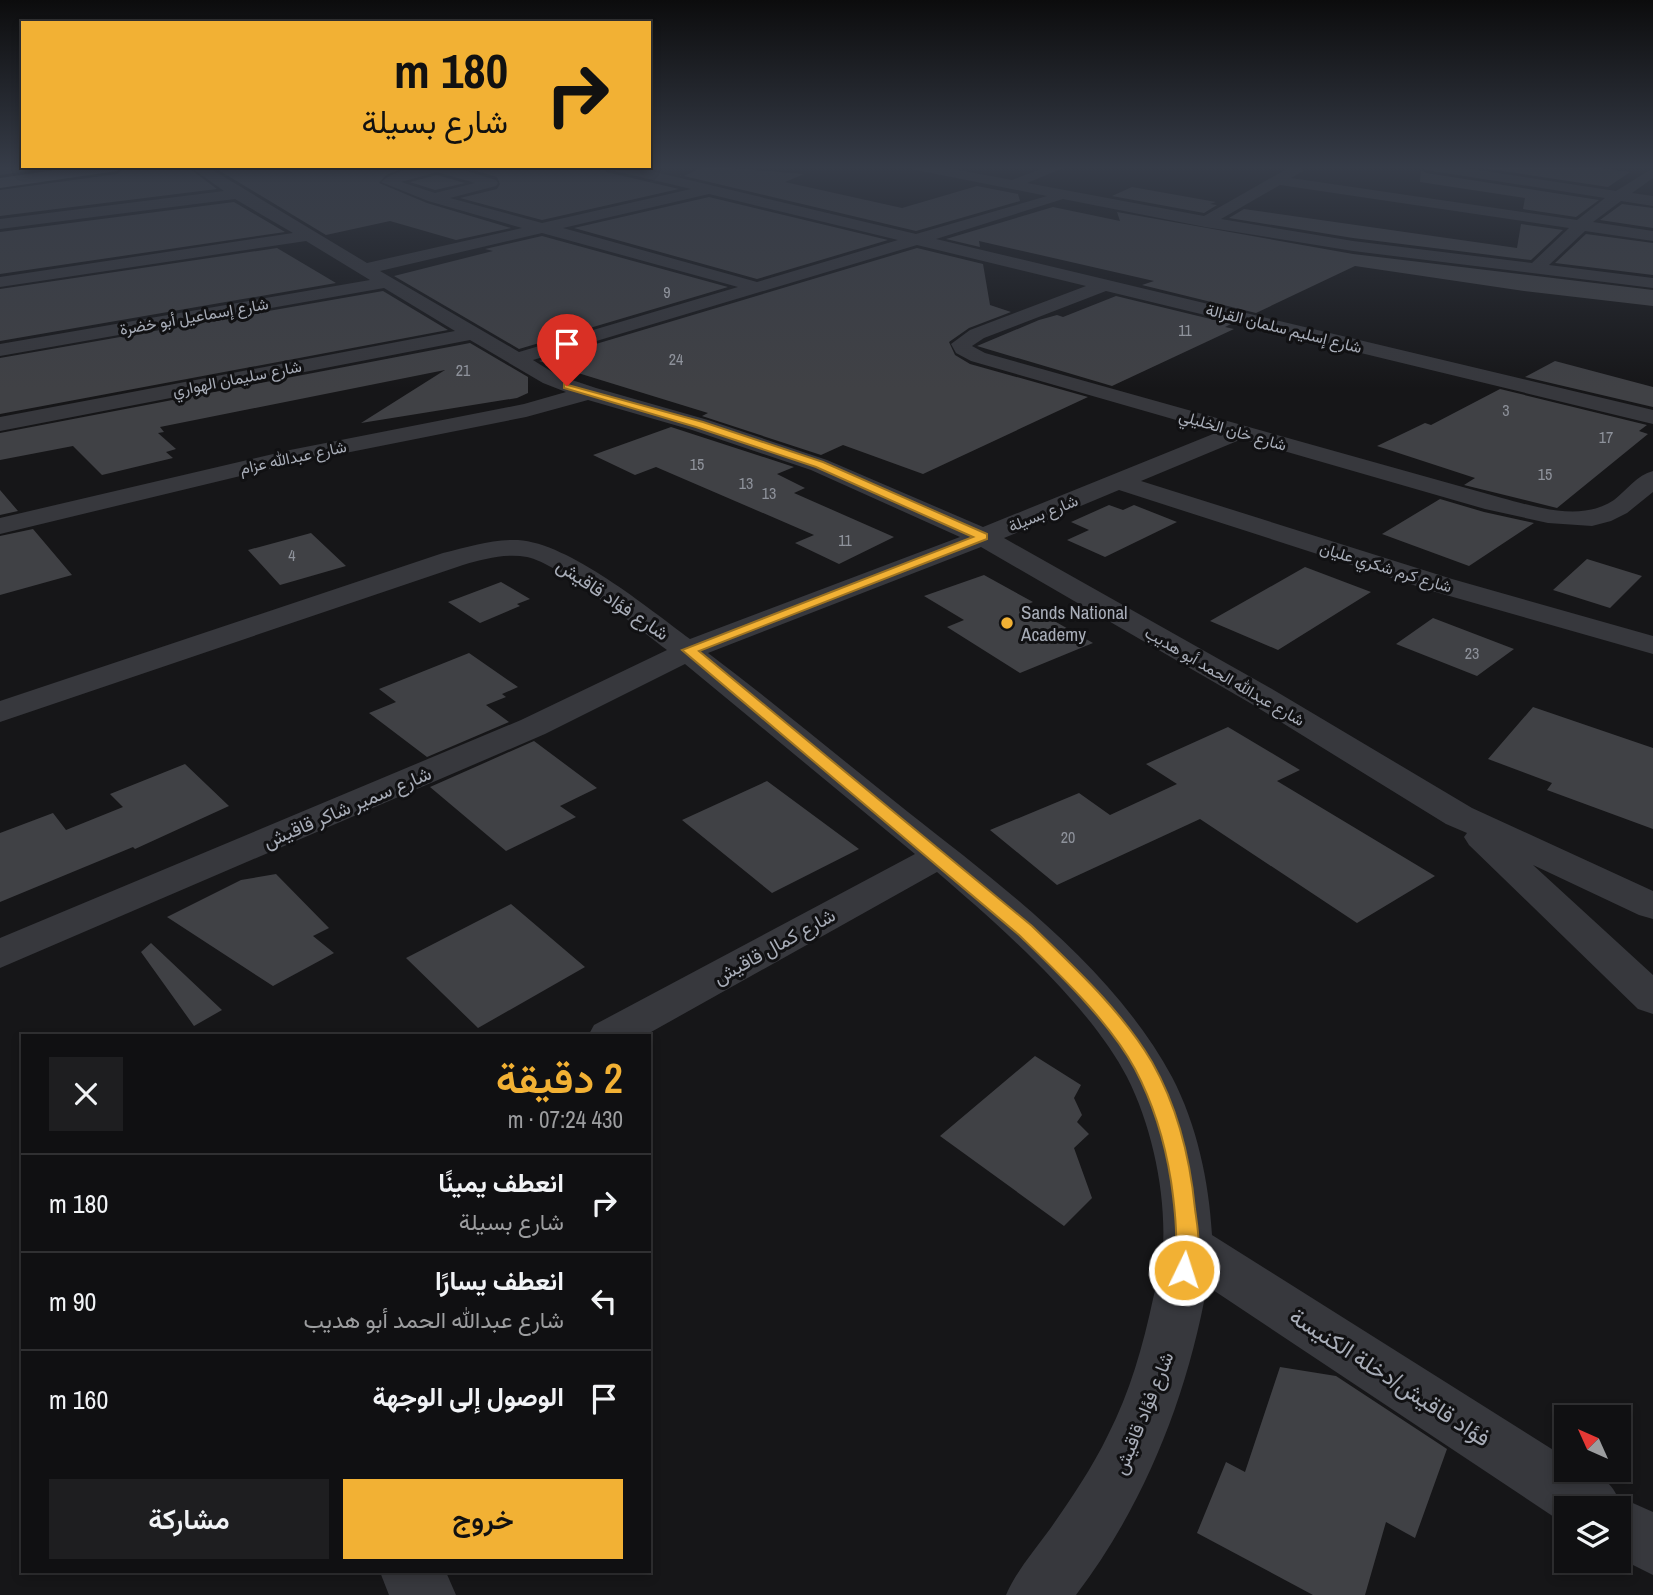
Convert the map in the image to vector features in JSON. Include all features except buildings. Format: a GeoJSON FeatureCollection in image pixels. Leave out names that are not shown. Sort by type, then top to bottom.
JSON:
{"type":"FeatureCollection","features":[{"type":"Feature","properties":{"kind":"street"},"geometry":{"type":"LineString","coordinates":[[0,282],[277,240]]}},
{"type":"Feature","properties":{"kind":"street","name":"شارع عبدالله الحمد أبو هديب"},"geometry":{"type":"LineString","coordinates":[[315,240],[550,379],[819,464],[983,537],[1272,702],[1459,816],[1653,905]]}},
{"type":"Feature","properties":{"kind":"street"},"geometry":{"type":"LineString","coordinates":[[365,269],[491,240]]}},
{"type":"Feature","properties":{"kind":"street"},"geometry":{"type":"LineString","coordinates":[[593,240],[753,286]]}},
{"type":"Feature","properties":{"kind":"street"},"geometry":{"type":"LineString","coordinates":[[516,359],[907,240]]}},
{"type":"Feature","properties":{"kind":"street","name":"شارع إسليم سلمان القرالة"},"geometry":{"type":"LineString","coordinates":[[925,240],[1653,417]]}},
{"type":"Feature","properties":{"kind":"street"},"geometry":{"type":"LineString","coordinates":[[1331,240],[1447,260],[1653,281]]}},
{"type":"Feature","properties":{"kind":"street"},"geometry":{"type":"LineString","coordinates":[[1343,240],[1653,281]]}},
{"type":"Feature","properties":{"kind":"street"},"geometry":{"type":"LineString","coordinates":[[1538,266],[1564,240]]}},
{"type":"Feature","properties":{"kind":"street","name":"شارع إسماعيل أبو خضرة"},"geometry":{"type":"LineString","coordinates":[[0,350],[387,282]]}},
{"type":"Feature","properties":{"kind":"street","name":"شارع خان الخليلي"},"geometry":{"type":"LineString","coordinates":[[1107,284],[977,334],[961,344],[963,349],[978,357],[1480,499],[1572,517],[1593,517],[1610,513],[1625,505],[1653,478]]}},
{"type":"Feature","properties":{"kind":"street","name":"شارع سليمان الهواري"},"geometry":{"type":"LineString","coordinates":[[0,424],[473,333]]}},
{"type":"Feature","properties":{"kind":"street","name":"شارع عبدالله عزام"},"geometry":{"type":"LineString","coordinates":[[0,526],[290,457],[526,410],[588,393]]}},
{"type":"Feature","properties":{"kind":"street","name":"شارع بسيلة"},"geometry":{"type":"LineString","coordinates":[[689,650],[983,537],[1239,432]]}},
{"type":"Feature","properties":{"kind":"street","name":"شارع كرم شكري عليان"},"geometry":{"type":"LineString","coordinates":[[1120,482],[1442,585],[1653,645]]}},
{"type":"Feature","properties":{"kind":"street","name":"شارع فؤاد قاقيش"},"geometry":{"type":"LineString","coordinates":[[0,712],[453,559],[503,549],[525,549],[542,553],[689,650],[1026,930],[1066,970],[1117,1029],[1143,1065],[1167,1117],[1182,1181],[1188,1246],[1173,1341],[1150,1405],[1118,1477],[1065,1562],[1037,1595]]}},
{"type":"Feature","properties":{"kind":"street","name":"شارع سمير شاكر قاقيش"},"geometry":{"type":"LineString","coordinates":[[0,954],[533,727],[689,650]]}},
{"type":"Feature","properties":{"kind":"street","name":"شارع عبدالله الحمد أبو هديب"},"geometry":{"type":"LineString","coordinates":[[1459,816],[1653,999]]}},
{"type":"Feature","properties":{"kind":"street","name":"شارع كمال قاقيش"},"geometry":{"type":"LineString","coordinates":[[613,1034],[939,856]]}},
{"type":"Feature","properties":{"kind":"street","name":"فؤاد قاقيش/دخلة الكنيسة"},"geometry":{"type":"LineString","coordinates":[[1188,1246],[1574,1496]]}},
{"type":"Feature","properties":{"kind":"street"},"geometry":{"type":"LineString","coordinates":[[1631,1532],[1653,1545]]}},
{"type":"Feature","properties":{"kind":"street"},"geometry":{"type":"LineString","coordinates":[[411,1573],[425,1595]]}},
{"type":"Feature","properties":{"kind":"place","name":"Sands National Academy"},"geometry":{"type":"Point","coordinates":[1007,623]}},
{"type":"Feature","properties":{"kind":"route"},"geometry":{"type":"LineString","coordinates":[[567,386],[819,464],[983,537],[689,650],[1026,930],[1066,970],[1117,1029],[1143,1065],[1167,1117],[1182,1181],[1188,1246],[1184,1270]]}}]}
